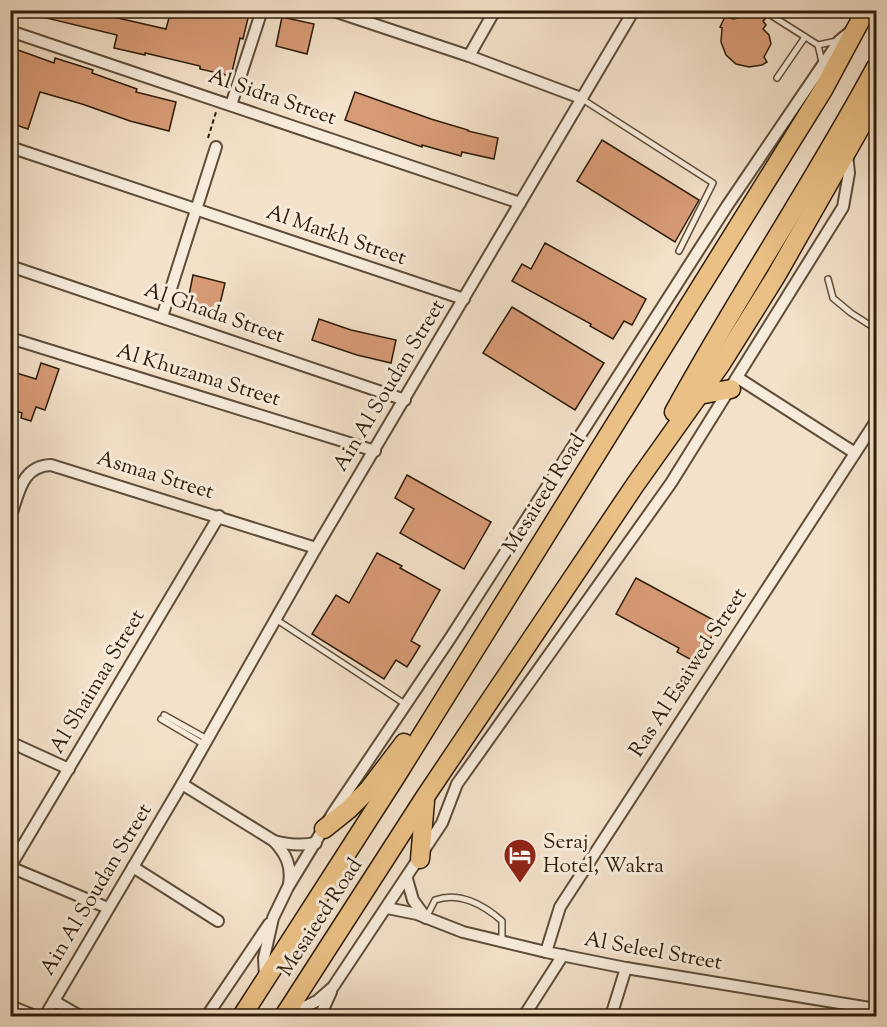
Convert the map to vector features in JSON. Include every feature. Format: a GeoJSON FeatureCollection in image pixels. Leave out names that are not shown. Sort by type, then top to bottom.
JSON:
{"type":"FeatureCollection","features":[{"type":"Feature","properties":{"kind":"highway","name":"Mesaieed Road"},"geometry":{"type":"LineString","coordinates":[[242,1017],[463,669],[823,90],[866,10]]}},
{"type":"Feature","properties":{"kind":"highway"},"geometry":{"type":"LineString","coordinates":[[635,485],[693,377],[842,130],[876,67]]}},
{"type":"Feature","properties":{"kind":"highway","name":"Mesaieed Road"},"geometry":{"type":"LineString","coordinates":[[285,1017],[425,797],[635,485],[699,395],[776,276],[876,102]]}},
{"type":"Feature","properties":{"kind":"highway"},"geometry":{"type":"LineString","coordinates":[[699,395],[734,383]]}},
{"type":"Feature","properties":{"kind":"highway"},"geometry":{"type":"LineString","coordinates":[[320,836],[369,789],[463,669]]}},
{"type":"Feature","properties":{"kind":"highway"},"geometry":{"type":"LineString","coordinates":[[420,859],[425,797]]}},
{"type":"Feature","properties":{"kind":"street"},"geometry":{"type":"LineString","coordinates":[[231,105],[262,10]]}},
{"type":"Feature","properties":{"kind":"street"},"geometry":{"type":"LineString","coordinates":[[331,10],[356,14],[581,98]]}},
{"type":"Feature","properties":{"kind":"street"},"geometry":{"type":"LineString","coordinates":[[469,56],[495,10]]}},
{"type":"Feature","properties":{"kind":"street","name":"Ain Al Soudan Street"},"geometry":{"type":"LineString","coordinates":[[45,1017],[183,784],[316,548],[634,10]]}},
{"type":"Feature","properties":{"kind":"street","name":"Mesaieed Road"},"geometry":{"type":"LineString","coordinates":[[207,1017],[273,918],[288,887],[320,836],[451,637],[727,206],[839,41],[857,27]]}},
{"type":"Feature","properties":{"kind":"street","name":"Al Sidra Street"},"geometry":{"type":"LineString","coordinates":[[10,32],[520,203]]}},
{"type":"Feature","properties":{"kind":"street","name":"Al Markh Street"},"geometry":{"type":"LineString","coordinates":[[10,147],[464,299]]}},
{"type":"Feature","properties":{"kind":"street"},"geometry":{"type":"LineString","coordinates":[[162,317],[216,147]]}},
{"type":"Feature","properties":{"kind":"street","name":"Mesaieed Road"},"geometry":{"type":"LineString","coordinates":[[320,1017],[333,987],[443,822],[457,784],[671,483],[843,207],[849,173],[847,151]]}},
{"type":"Feature","properties":{"kind":"street","name":"Al Ghada Street"},"geometry":{"type":"LineString","coordinates":[[10,266],[405,400]]}},
{"type":"Feature","properties":{"kind":"street","name":"Al Khuzama Street"},"geometry":{"type":"LineString","coordinates":[[10,338],[375,451]]}},
{"type":"Feature","properties":{"kind":"street"},"geometry":{"type":"LineString","coordinates":[[734,383],[855,453]]}},
{"type":"Feature","properties":{"kind":"street","name":"Ras Al Esaiwed Street"},"geometry":{"type":"LineString","coordinates":[[546,952],[560,907],[876,421]]}},
{"type":"Feature","properties":{"kind":"street","name":"Asmaa Street"},"geometry":{"type":"LineString","coordinates":[[10,518],[30,470],[40,465],[51,465],[316,548]]}},
{"type":"Feature","properties":{"kind":"street","name":"Al Shaimaa Street"},"geometry":{"type":"LineString","coordinates":[[10,867],[219,516]]}},
{"type":"Feature","properties":{"kind":"street"},"geometry":{"type":"LineString","coordinates":[[10,742],[69,769]]}},
{"type":"Feature","properties":{"kind":"street"},"geometry":{"type":"LineString","coordinates":[[183,784],[274,841],[283,850],[289,862],[288,887]]}},
{"type":"Feature","properties":{"kind":"street"},"geometry":{"type":"LineString","coordinates":[[274,841],[295,845],[320,836]]}},
{"type":"Feature","properties":{"kind":"street"},"geometry":{"type":"LineString","coordinates":[[10,867],[108,908]]}},
{"type":"Feature","properties":{"kind":"street"},"geometry":{"type":"LineString","coordinates":[[133,867],[218,921]]}},
{"type":"Feature","properties":{"kind":"street"},"geometry":{"type":"LineString","coordinates":[[407,879],[413,900],[426,918]]}},
{"type":"Feature","properties":{"kind":"street","name":"Al Seleel Street"},"geometry":{"type":"LineString","coordinates":[[387,908],[407,911],[463,932],[563,956],[876,1009]]}},
{"type":"Feature","properties":{"kind":"street","name":"Mesaieed Road"},"geometry":{"type":"LineString","coordinates":[[266,980],[264,958],[273,918]]}},
{"type":"Feature","properties":{"kind":"street"},"geometry":{"type":"LineString","coordinates":[[524,1017],[563,956]]}},
{"type":"Feature","properties":{"kind":"street"},"geometry":{"type":"LineString","coordinates":[[611,1017],[626,968]]}},
{"type":"Feature","properties":{"kind":"street","name":"Mesaieed Road"},"geometry":{"type":"LineString","coordinates":[[285,1017],[317,1001],[333,987]]}},
{"type":"Feature","properties":{"kind":"street"},"geometry":{"type":"LineString","coordinates":[[54,1001],[80,1017]]}},
{"type":"Feature","properties":{"kind":"street"},"geometry":{"type":"LineString","coordinates":[[10,1006],[35,1017]]}},
{"type":"Feature","properties":{"kind":"lane"},"geometry":{"type":"LineString","coordinates":[[760,10],[818,45],[822,55],[822,67]]}},
{"type":"Feature","properties":{"kind":"lane"},"geometry":{"type":"LineString","coordinates":[[777,78],[805,37]]}},
{"type":"Feature","properties":{"kind":"lane"},"geometry":{"type":"LineString","coordinates":[[818,45],[839,41]]}},
{"type":"Feature","properties":{"kind":"lane"},"geometry":{"type":"LineString","coordinates":[[581,98],[713,183],[679,251]]}},
{"type":"Feature","properties":{"kind":"lane"},"geometry":{"type":"LineString","coordinates":[[828,279],[833,298],[876,329]]}},
{"type":"Feature","properties":{"kind":"lane"},"geometry":{"type":"LineString","coordinates":[[277,620],[405,704]]}},
{"type":"Feature","properties":{"kind":"lane"},"geometry":{"type":"LineString","coordinates":[[162,717],[206,743]]}},
{"type":"Feature","properties":{"kind":"lane"},"geometry":{"type":"LineString","coordinates":[[426,918],[435,900],[459,897],[478,905],[502,921],[502,942]]}},
{"type":"Feature","properties":{"kind":"path"},"geometry":{"type":"LineString","coordinates":[[216,147],[206,143],[220,101]]}},
{"type":"Feature","properties":{"kind":"path"},"geometry":{"type":"LineString","coordinates":[[313,908],[326,917],[314,937],[329,948]]}},
{"type":"Feature","properties":{"kind":"building"},"geometry":{"type":"Polygon","coordinates":[[[34,10],[111,10],[109,16],[166,29],[171,10],[250,10],[243,39],[240,38],[231,76],[200,69],[200,66],[114,48],[117,35],[34,15],[34,10]]]}},
{"type":"Feature","properties":{"kind":"building"},"geometry":{"type":"Polygon","coordinates":[[[750,13],[766,18],[763,21],[766,25],[763,29],[769,35],[771,44],[764,57],[767,62],[749,67],[736,64],[726,55],[721,42],[722,28],[720,27],[725,17],[734,19],[750,13]]]}},
{"type":"Feature","properties":{"kind":"building"},"geometry":{"type":"Polygon","coordinates":[[[282,17],[314,24],[307,54],[276,46],[282,17]]]}},
{"type":"Feature","properties":{"kind":"building"},"geometry":{"type":"Polygon","coordinates":[[[18,50],[54,63],[55,58],[93,70],[92,73],[137,89],[136,92],[176,102],[169,131],[40,92],[28,129],[10,123],[10,70],[18,50]]]}},
{"type":"Feature","properties":{"kind":"building"},"geometry":{"type":"Polygon","coordinates":[[[355,92],[468,131],[498,138],[494,159],[462,152],[461,156],[422,145],[422,147],[345,120],[355,92]]]}},
{"type":"Feature","properties":{"kind":"building"},"geometry":{"type":"Polygon","coordinates":[[[602,140],[699,200],[675,242],[577,181],[602,140]]]}},
{"type":"Feature","properties":{"kind":"building"},"geometry":{"type":"Polygon","coordinates":[[[545,243],[646,299],[632,325],[624,321],[613,339],[590,326],[591,324],[512,281],[522,264],[531,269],[545,243]]]}},
{"type":"Feature","properties":{"kind":"building"},"geometry":{"type":"Polygon","coordinates":[[[193,275],[225,283],[218,312],[187,305],[193,275]]]}},
{"type":"Feature","properties":{"kind":"building"},"geometry":{"type":"Polygon","coordinates":[[[512,307],[604,363],[575,410],[483,353],[512,307]]]}},
{"type":"Feature","properties":{"kind":"building"},"geometry":{"type":"Polygon","coordinates":[[[319,319],[351,330],[396,340],[391,363],[357,355],[312,340],[319,319]]]}},
{"type":"Feature","properties":{"kind":"building"},"geometry":{"type":"Polygon","coordinates":[[[41,363],[59,369],[45,410],[36,407],[31,421],[21,418],[22,413],[10,409],[10,371],[36,379],[41,363]]]}},
{"type":"Feature","properties":{"kind":"building"},"geometry":{"type":"Polygon","coordinates":[[[407,475],[491,522],[464,569],[400,533],[414,509],[395,498],[407,475]]]}},
{"type":"Feature","properties":{"kind":"building"},"geometry":{"type":"Polygon","coordinates":[[[377,553],[440,590],[411,641],[420,646],[407,667],[396,660],[384,679],[312,634],[336,595],[349,603],[377,553]]]}},
{"type":"Feature","properties":{"kind":"building"},"geometry":{"type":"Polygon","coordinates":[[[636,578],[719,623],[697,663],[677,652],[679,648],[616,614],[636,578]]]}},
{"type":"Feature","properties":{"kind":"place","name":"Seraj Hotel, Wakra"},"geometry":{"type":"Point","coordinates":[520,884]}}]}
